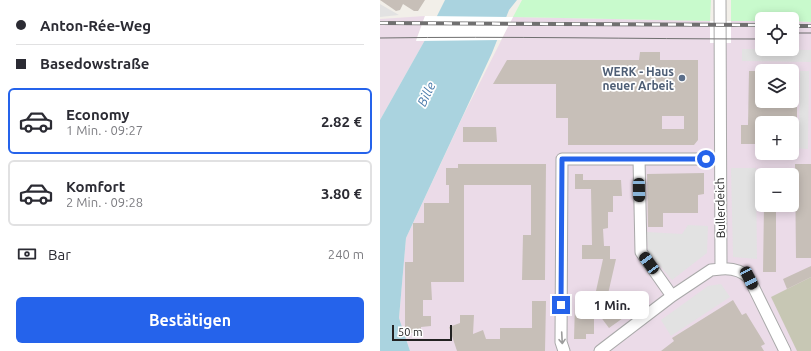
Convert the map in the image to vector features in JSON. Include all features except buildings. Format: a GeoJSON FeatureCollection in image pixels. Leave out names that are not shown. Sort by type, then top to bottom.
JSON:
{"type":"FeatureCollection","features":[{"type":"Feature","properties":{"kind":"street","name":"Bullerdeich"},"geometry":{"type":"LineString","coordinates":[[720,0],[721,269]]}},
{"type":"Feature","properties":{"kind":"street"},"geometry":{"type":"LineString","coordinates":[[564,351],[561,342],[562,159],[720,159]]}},
{"type":"Feature","properties":{"kind":"street"},"geometry":{"type":"LineString","coordinates":[[639,159],[641,252],[672,296]]}},
{"type":"Feature","properties":{"kind":"street"},"geometry":{"type":"LineString","coordinates":[[600,351],[672,296],[711,270],[721,269],[736,270],[745,274],[749,278],[784,351]]}},
{"type":"Feature","properties":{"kind":"shaded area"},"geometry":{"type":"Polygon","coordinates":[[[380,4],[399,15],[380,17],[380,4]]]}},
{"type":"Feature","properties":{"kind":"shaded area"},"geometry":{"type":"Polygon","coordinates":[[[425,16],[416,40],[425,40],[380,120],[380,19],[425,16]]]}},
{"type":"Feature","properties":{"kind":"shaded area"},"geometry":{"type":"Polygon","coordinates":[[[513,17],[710,21],[710,43],[730,43],[731,21],[755,21],[755,56],[799,56],[799,21],[811,22],[811,351],[410,351],[399,318],[406,238],[463,116],[513,17]]]}},
{"type":"Feature","properties":{"kind":"shaded area"},"geometry":{"type":"Polygon","coordinates":[[[742,49],[755,49],[755,56],[799,56],[799,50],[811,50],[811,62],[742,61],[742,49]]]}},
{"type":"Feature","properties":{"kind":"shaded area"},"geometry":{"type":"Polygon","coordinates":[[[800,71],[809,71],[808,149],[799,148],[800,71]]]}},
{"type":"Feature","properties":{"kind":"shaded area"},"geometry":{"type":"Polygon","coordinates":[[[731,168],[755,168],[757,259],[733,257],[731,168]]]}},
{"type":"Feature","properties":{"kind":"shaded area"},"geometry":{"type":"Polygon","coordinates":[[[688,225],[708,226],[707,253],[672,280],[648,252],[647,232],[682,234],[688,225]]]}},
{"type":"Feature","properties":{"kind":"shaded area"},"geometry":{"type":"Polygon","coordinates":[[[811,277],[811,351],[797,351],[771,297],[811,277]]]}},
{"type":"Feature","properties":{"kind":"shaded area"},"geometry":{"type":"Polygon","coordinates":[[[721,284],[730,297],[671,336],[661,320],[708,286],[721,284]]]}},
{"type":"Feature","properties":{"kind":"green space"},"geometry":{"type":"Polygon","coordinates":[[[522,0],[711,0],[710,21],[513,17],[522,0]]]}},
{"type":"Feature","properties":{"kind":"green space"},"geometry":{"type":"Polygon","coordinates":[[[731,0],[811,0],[811,22],[799,21],[799,12],[755,12],[755,21],[731,21],[731,0]]]}},
{"type":"Feature","properties":{"kind":"water","name":"Bille"},"geometry":{"type":"Polygon","coordinates":[[[445,0],[517,0],[509,10],[492,53],[406,238],[399,318],[410,351],[380,351],[380,120],[425,40],[445,0]]]}},
{"type":"Feature","properties":{"kind":"pier"},"geometry":{"type":"Polygon","coordinates":[[[425,16],[513,17],[501,40],[416,41],[425,16]]]}},
{"type":"Feature","properties":{"kind":"pier"},"geometry":{"type":"Polygon","coordinates":[[[710,21],[731,21],[731,43],[710,43],[710,21]]]}},
{"type":"Feature","properties":{"kind":"tram line"},"geometry":{"type":"LineString","coordinates":[[799,33],[811,33]]}},
{"type":"Feature","properties":{"kind":"tram line"},"geometry":{"type":"LineString","coordinates":[[380,38],[523,37],[755,39]]}},
{"type":"Feature","properties":{"kind":"railway"},"geometry":{"type":"LineString","coordinates":[[380,23],[755,25]]}},
{"type":"Feature","properties":{"kind":"railway"},"geometry":{"type":"LineString","coordinates":[[799,26],[811,26]]}},
{"type":"Feature","properties":{"kind":"place","name":"WERK - Haus neuer Arbeit"},"geometry":{"type":"Point","coordinates":[682,78]}},
{"type":"Feature","properties":{"kind":"route"},"geometry":{"type":"LineString","coordinates":[[561,305],[562,159],[706,159]]}}]}
